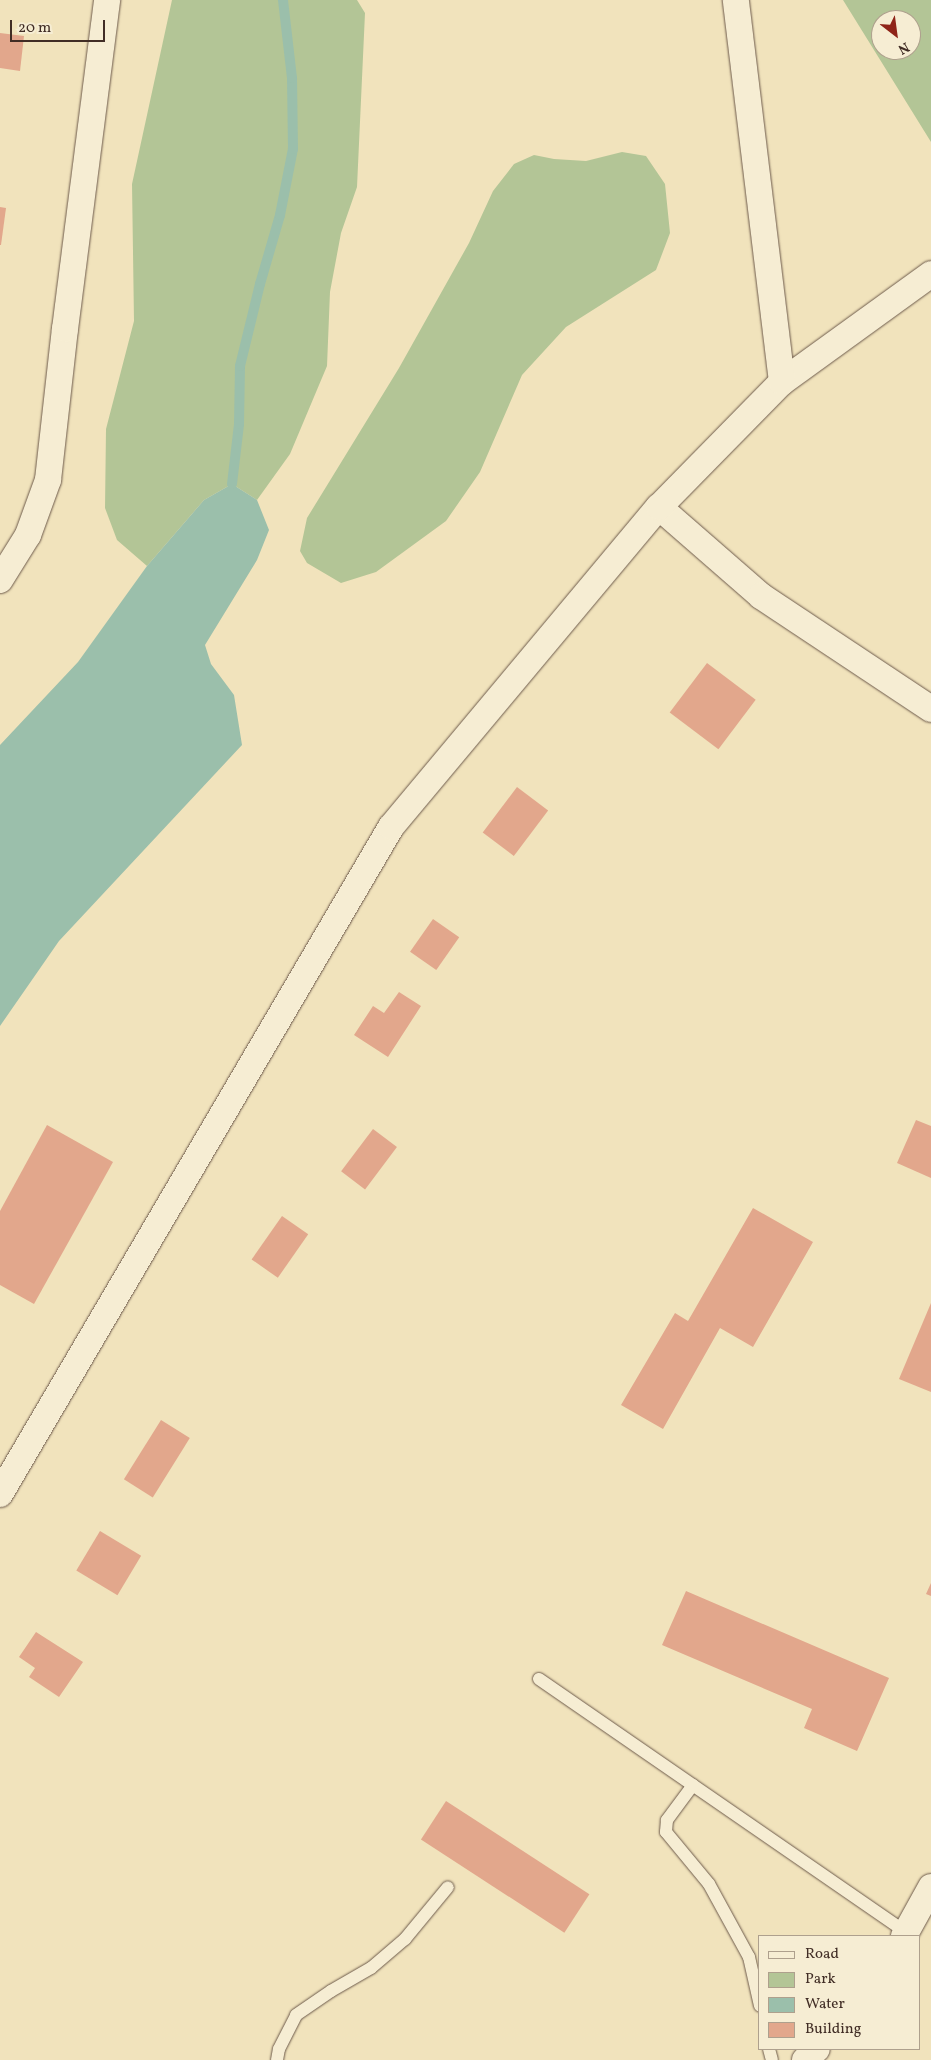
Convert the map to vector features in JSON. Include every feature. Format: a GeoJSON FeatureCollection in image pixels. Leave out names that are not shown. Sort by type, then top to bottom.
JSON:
{"type":"FeatureCollection","features":[{"type":"Feature","properties":{"kind":"street"},"geometry":{"type":"LineString","coordinates":[[0,580],[28,535],[48,480],[65,329],[107,0]]}},
{"type":"Feature","properties":{"kind":"street"},"geometry":{"type":"LineString","coordinates":[[736,0],[782,382]]}},
{"type":"Feature","properties":{"kind":"street"},"geometry":{"type":"LineString","coordinates":[[0,1494],[391,826],[659,507],[782,382],[931,274]]}},
{"type":"Feature","properties":{"kind":"street"},"geometry":{"type":"LineString","coordinates":[[659,507],[761,596],[931,708]]}},
{"type":"Feature","properties":{"kind":"street"},"geometry":{"type":"LineString","coordinates":[[905,1934],[931,1887]]}},
{"type":"Feature","properties":{"kind":"street"},"geometry":{"type":"LineString","coordinates":[[805,2060],[816,2050]]}},
{"type":"Feature","properties":{"kind":"lane"},"geometry":{"type":"LineString","coordinates":[[538,1679],[905,1934]]}},
{"type":"Feature","properties":{"kind":"lane"},"geometry":{"type":"LineString","coordinates":[[692,1785],[667,1820],[666,1832],[709,1884],[749,1957],[758,1997]]}},
{"type":"Feature","properties":{"kind":"lane"},"geometry":{"type":"LineString","coordinates":[[278,2060],[279,2049],[296,2015],[371,1968],[405,1939],[448,1887]]}},
{"type":"Feature","properties":{"kind":"green space"},"geometry":{"type":"Polygon","coordinates":[[[172,0],[357,0],[365,13],[357,187],[341,233],[330,292],[327,366],[290,454],[257,500],[232,484],[204,500],[147,566],[117,540],[105,508],[106,429],[134,321],[132,184],[172,0]]]}},
{"type":"Feature","properties":{"kind":"green space"},"geometry":{"type":"Polygon","coordinates":[[[843,0],[931,0],[931,142],[880,60],[921,60],[921,10],[871,10],[871,45],[843,0]]]}},
{"type":"Feature","properties":{"kind":"green space"},"geometry":{"type":"Polygon","coordinates":[[[622,152],[646,156],[665,184],[670,233],[656,270],[566,327],[522,375],[480,472],[446,521],[376,572],[341,583],[307,563],[300,551],[307,518],[399,368],[469,243],[493,191],[514,164],[534,155],[554,159],[586,161],[622,152]]]}},
{"type":"Feature","properties":{"kind":"water"},"geometry":{"type":"Polygon","coordinates":[[[232,484],[257,500],[269,530],[257,560],[205,645],[211,664],[234,695],[242,745],[59,941],[0,1026],[0,745],[78,662],[147,566],[204,500],[232,484]]]}},
{"type":"Feature","properties":{"kind":"building"},"geometry":{"type":"Polygon","coordinates":[[[0,33],[24,36],[20,71],[0,68],[0,33]]]}},
{"type":"Feature","properties":{"kind":"building"},"geometry":{"type":"Polygon","coordinates":[[[0,207],[6,208],[1,245],[0,245],[0,207]]]}},
{"type":"Feature","properties":{"kind":"building"},"geometry":{"type":"Polygon","coordinates":[[[707,663],[756,700],[718,749],[670,713],[707,663]]]}},
{"type":"Feature","properties":{"kind":"building"},"geometry":{"type":"Polygon","coordinates":[[[517,787],[548,810],[514,856],[483,833],[517,787]]]}},
{"type":"Feature","properties":{"kind":"building"},"geometry":{"type":"Polygon","coordinates":[[[433,919],[459,937],[436,970],[410,952],[433,919]]]}},
{"type":"Feature","properties":{"kind":"building"},"geometry":{"type":"Polygon","coordinates":[[[399,992],[421,1006],[388,1057],[354,1035],[373,1006],[384,1013],[399,992]]]}},
{"type":"Feature","properties":{"kind":"building"},"geometry":{"type":"Polygon","coordinates":[[[916,1120],[931,1126],[931,1178],[897,1163],[916,1120]]]}},
{"type":"Feature","properties":{"kind":"building"},"geometry":{"type":"Polygon","coordinates":[[[47,1125],[113,1162],[34,1304],[0,1285],[0,1211],[47,1125]]]}},
{"type":"Feature","properties":{"kind":"building"},"geometry":{"type":"Polygon","coordinates":[[[373,1129],[397,1147],[365,1189],[341,1171],[373,1129]]]}},
{"type":"Feature","properties":{"kind":"building"},"geometry":{"type":"Polygon","coordinates":[[[753,1208],[813,1242],[753,1347],[720,1328],[663,1429],[621,1405],[675,1313],[688,1321],[753,1208]]]}},
{"type":"Feature","properties":{"kind":"building"},"geometry":{"type":"Polygon","coordinates":[[[282,1216],[308,1234],[278,1278],[252,1259],[282,1216]]]}},
{"type":"Feature","properties":{"kind":"building"},"geometry":{"type":"Polygon","coordinates":[[[931,1303],[931,1392],[899,1379],[931,1303]]]}},
{"type":"Feature","properties":{"kind":"building"},"geometry":{"type":"Polygon","coordinates":[[[161,1420],[190,1438],[153,1497],[124,1479],[161,1420]]]}},
{"type":"Feature","properties":{"kind":"building"},"geometry":{"type":"Polygon","coordinates":[[[100,1531],[141,1556],[117,1595],[76,1570],[100,1531]]]}},
{"type":"Feature","properties":{"kind":"building"},"geometry":{"type":"Polygon","coordinates":[[[931,1583],[931,1596],[926,1594],[931,1583]]]}},
{"type":"Feature","properties":{"kind":"building"},"geometry":{"type":"Polygon","coordinates":[[[686,1591],[889,1678],[857,1751],[804,1728],[812,1709],[662,1645],[686,1591]]]}},
{"type":"Feature","properties":{"kind":"building"},"geometry":{"type":"Polygon","coordinates":[[[36,1632],[83,1662],[59,1697],[29,1677],[35,1668],[19,1657],[36,1632]]]}},
{"type":"Feature","properties":{"kind":"building"},"geometry":{"type":"Polygon","coordinates":[[[446,1801],[589,1894],[564,1933],[421,1840],[446,1801]]]}},
{"type":"Feature","properties":{"kind":"waterway"},"geometry":{"type":"LineString","coordinates":[[232,484],[239,424],[240,366],[260,284],[280,215],[293,149],[292,78],[283,0]]}}]}
